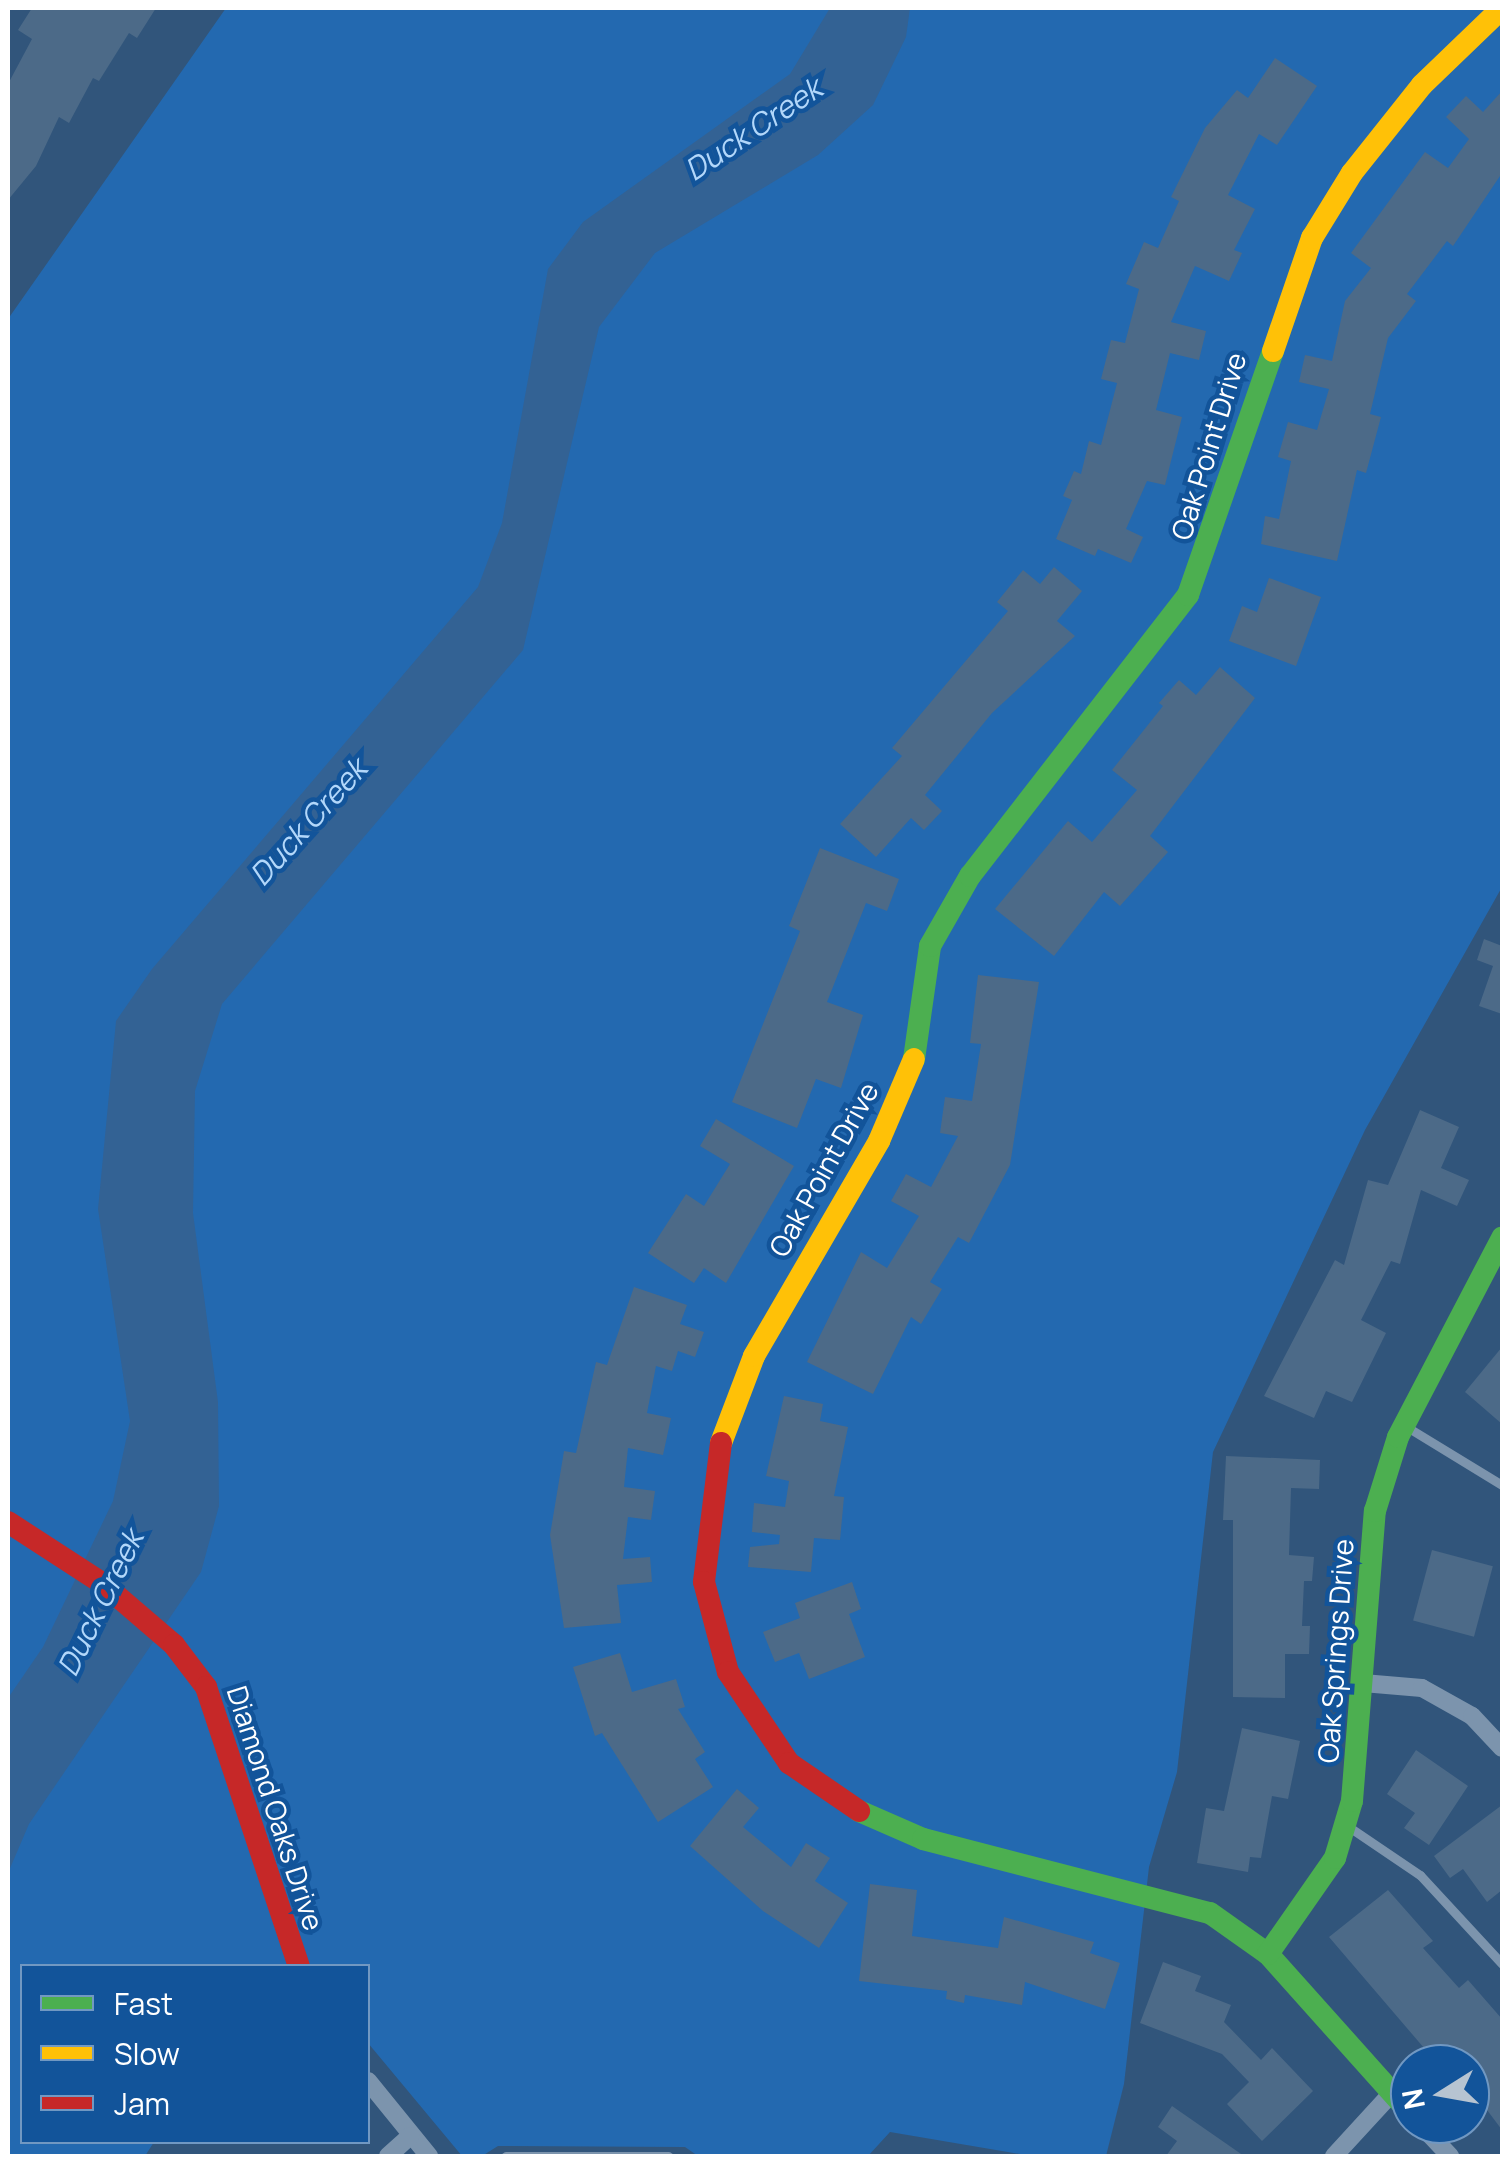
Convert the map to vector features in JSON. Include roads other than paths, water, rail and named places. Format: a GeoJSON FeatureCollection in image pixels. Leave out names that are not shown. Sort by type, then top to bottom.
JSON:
{"type":"FeatureCollection","features":[{"type":"Feature","properties":{"kind":"street","name":"Oak Point Drive"},"geometry":{"type":"LineString","coordinates":[[1390,2091],[1268,1954],[1210,1913],[923,1839],[840,1803],[789,1762],[728,1672],[704,1582],[720,1446],[754,1356],[879,1141],[906,1082],[921,1039],[930,946],[970,876],[1188,595],[1263,369],[1322,222],[1422,85],[1502,8]]}},
{"type":"Feature","properties":{"kind":"street","name":"Oak Springs Drive"},"geometry":{"type":"LineString","coordinates":[[1268,1954],[1335,1858],[1345,1824],[1362,1748],[1362,1682],[1375,1511],[1404,1426],[1494,1274],[1502,1238]]}},
{"type":"Feature","properties":{"kind":"street","name":"Diamond Oaks Drive"},"geometry":{"type":"LineString","coordinates":[[8,1522],[102,1584],[174,1644],[206,1687],[298,1964]]}},
{"type":"Feature","properties":{"kind":"street"},"geometry":{"type":"LineString","coordinates":[[1362,1682],[1422,1688],[1472,1716],[1502,1748]]}},
{"type":"Feature","properties":{"kind":"street"},"geometry":{"type":"LineString","coordinates":[[370,2084],[429,2156]]}},
{"type":"Feature","properties":{"kind":"street"},"geometry":{"type":"LineString","coordinates":[[1334,2156],[1390,2095]]}},
{"type":"Feature","properties":{"kind":"street"},"geometry":{"type":"LineString","coordinates":[[388,2156],[410,2136]]}},
{"type":"Feature","properties":{"kind":"lane"},"geometry":{"type":"LineString","coordinates":[[1404,1426],[1502,1485]]}},
{"type":"Feature","properties":{"kind":"lane"},"geometry":{"type":"LineString","coordinates":[[1345,1824],[1420,1875],[1502,1964]]}},
{"type":"Feature","properties":{"kind":"lane"},"geometry":{"type":"LineString","coordinates":[[506,2156],[668,2156]]}},
{"type":"Feature","properties":{"kind":"water","name":"Duck Creek"},"geometry":{"type":"Polygon","coordinates":[[[830,8],[910,8],[906,37],[873,105],[818,155],[655,253],[599,327],[523,650],[222,1004],[195,1091],[193,1213],[218,1402],[219,1506],[201,1572],[29,1824],[8,1873],[8,1698],[43,1647],[113,1501],[130,1421],[98,1209],[116,1021],[152,969],[478,587],[502,523],[548,269],[583,222],[790,74],[830,8]]]}}]}
